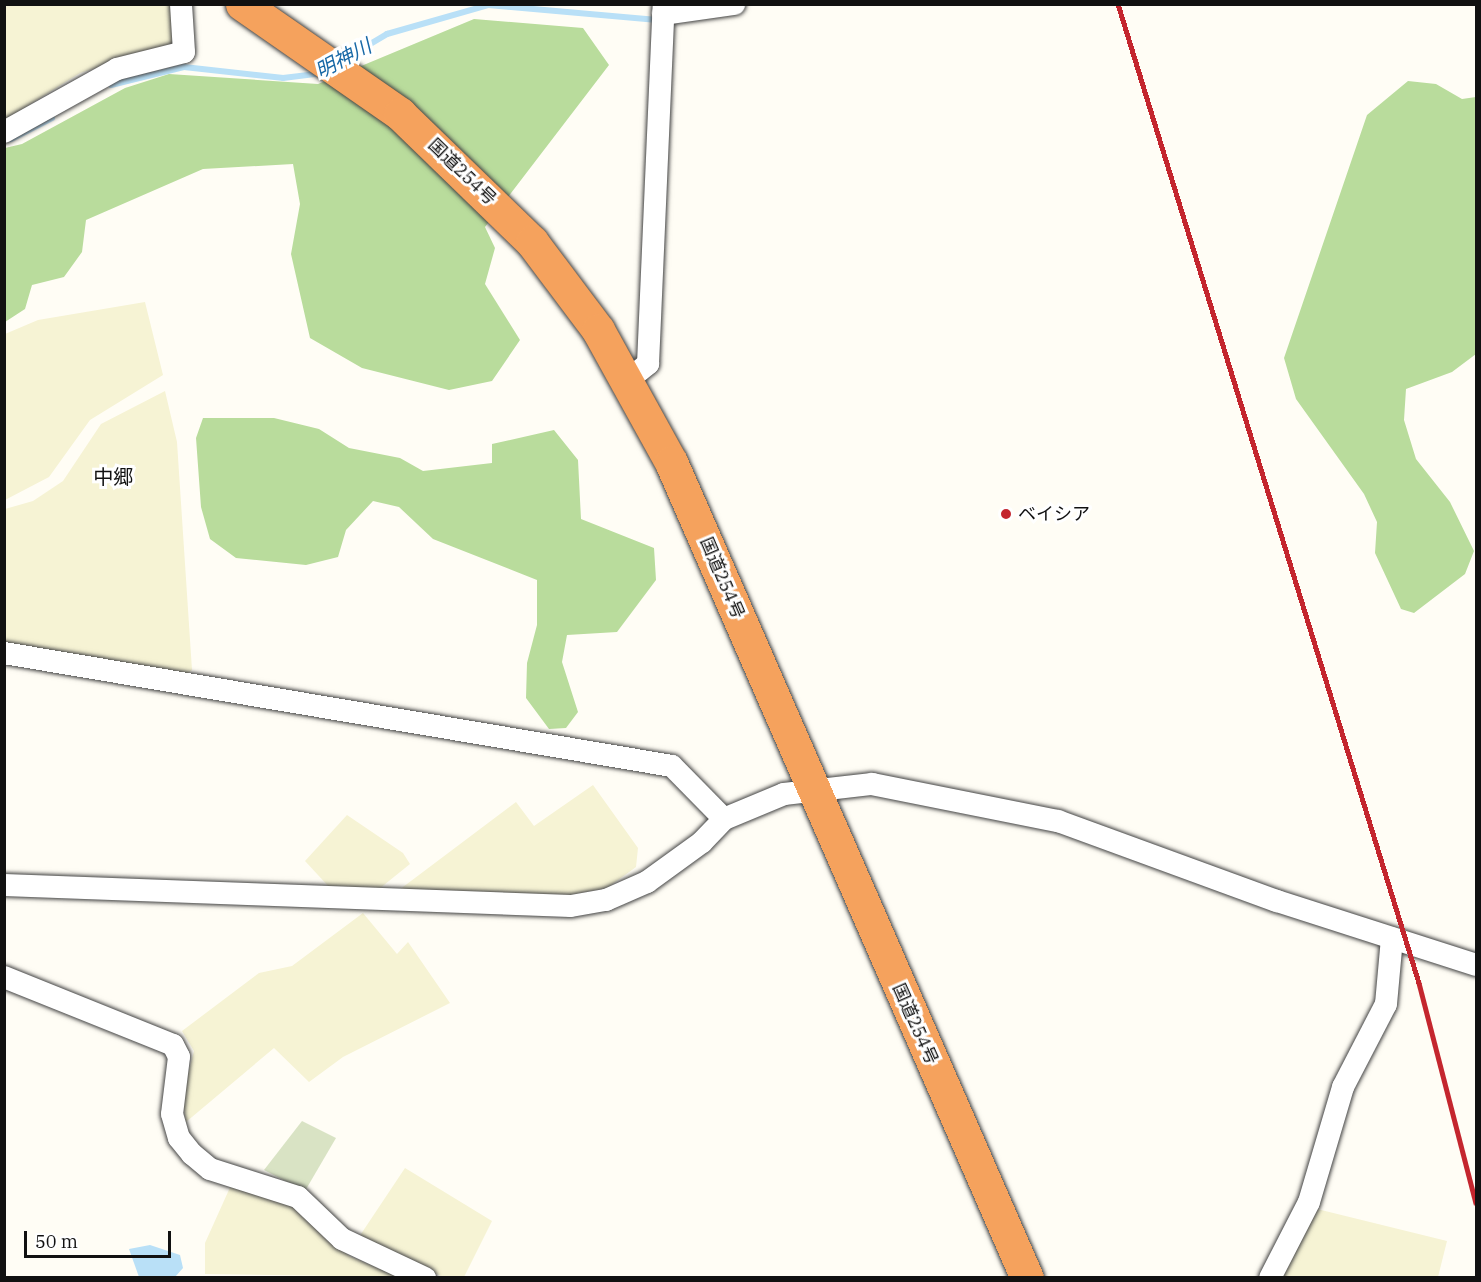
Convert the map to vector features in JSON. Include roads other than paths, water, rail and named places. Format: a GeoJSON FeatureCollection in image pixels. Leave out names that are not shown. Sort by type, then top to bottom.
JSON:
{"type":"FeatureCollection","features":[{"type":"Feature","properties":{"kind":"highway","name":"国道254号"},"geometry":{"type":"LineString","coordinates":[[242,4],[318,57],[354,78],[441,152],[532,242],[628,380],[674,469],[811,789],[1027,1278]]}},
{"type":"Feature","properties":{"kind":"street"},"geometry":{"type":"LineString","coordinates":[[4,132],[117,69],[184,52],[181,4]]}},
{"type":"Feature","properties":{"kind":"street"},"geometry":{"type":"LineString","coordinates":[[628,380],[648,364],[663,9],[734,4]]}},
{"type":"Feature","properties":{"kind":"street"},"geometry":{"type":"LineString","coordinates":[[4,653],[672,766],[724,819]]}},
{"type":"Feature","properties":{"kind":"street"},"geometry":{"type":"LineString","coordinates":[[4,885],[571,906],[606,900],[647,882],[702,842],[724,819],[811,789],[872,784],[1058,821],[1392,938],[1476,965]]}},
{"type":"Feature","properties":{"kind":"street"},"geometry":{"type":"LineString","coordinates":[[1270,1278],[1309,1202],[1343,1087],[1386,1004],[1392,938]]}},
{"type":"Feature","properties":{"kind":"street"},"geometry":{"type":"LineString","coordinates":[[4,977],[173,1046],[179,1057],[172,1114],[192,1154],[210,1169],[298,1197],[342,1239],[425,1278]]}},
{"type":"Feature","properties":{"kind":"water"},"geometry":{"type":"Polygon","coordinates":[[[150,1245],[180,1255],[183,1268],[175,1277],[139,1277],[129,1249],[150,1245]]]}},
{"type":"Feature","properties":{"kind":"waterway","name":"明神川"},"geometry":{"type":"LineString","coordinates":[[340,62],[387,34],[488,5],[657,20]]}},
{"type":"Feature","properties":{"kind":"waterway","name":"明神川"},"geometry":{"type":"LineString","coordinates":[[111,85],[184,67],[283,78],[321,73]]}},
{"type":"Feature","properties":{"kind":"waterway","name":"明神川"},"geometry":{"type":"LineString","coordinates":[[11,139],[52,118]]}},
{"type":"Feature","properties":{"kind":"railway"},"geometry":{"type":"LineString","coordinates":[[1118,4],[1419,983],[1476,1203]]}},
{"type":"Feature","properties":{"kind":"place","name":"ベイシア"},"geometry":{"type":"Point","coordinates":[1006,514]}},
{"type":"Feature","properties":{"kind":"district","name":"中郷"},"geometry":{"type":"Point","coordinates":[113,476]}}]}
